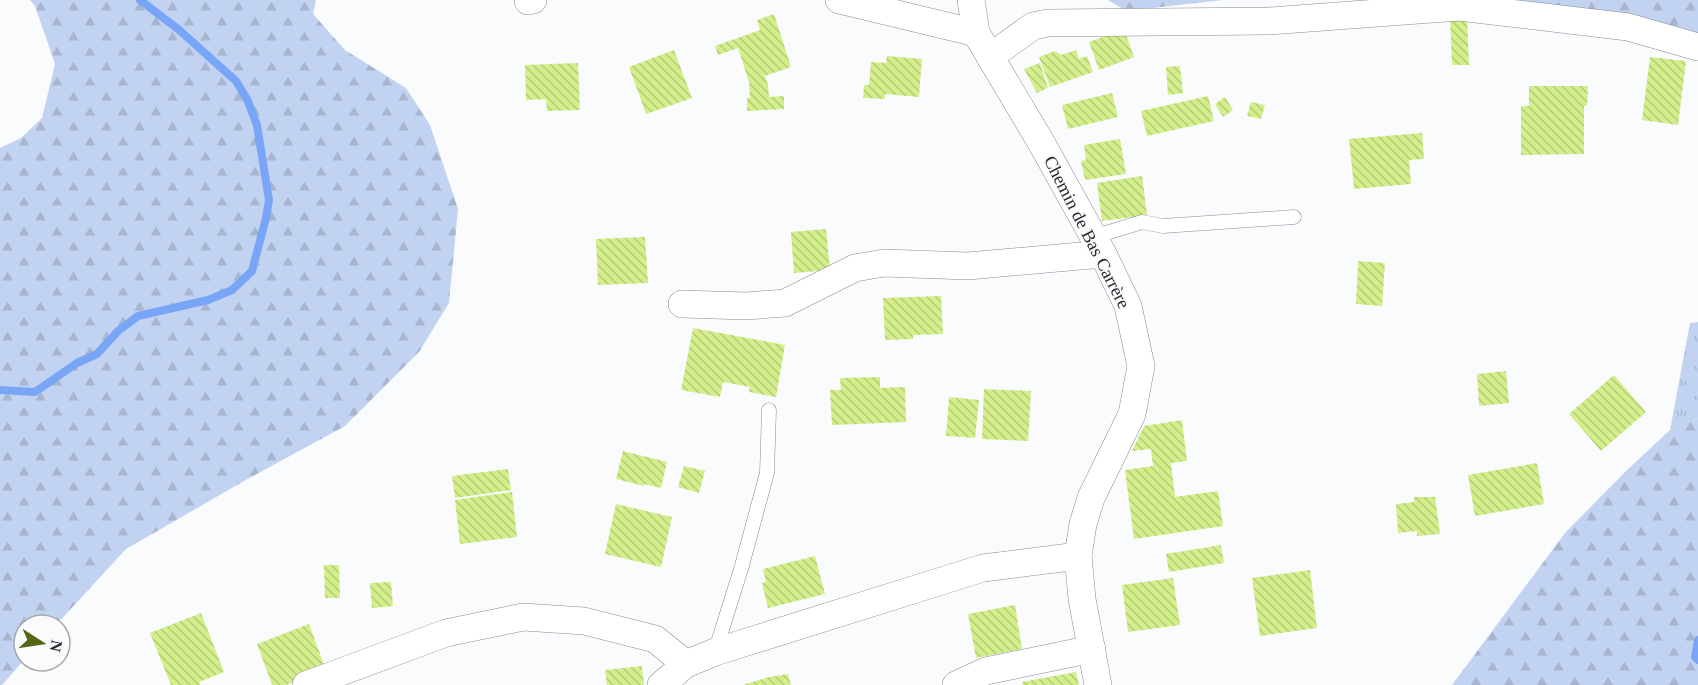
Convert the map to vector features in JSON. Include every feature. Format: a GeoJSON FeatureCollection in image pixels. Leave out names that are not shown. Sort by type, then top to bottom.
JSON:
{"type":"FeatureCollection","features":[{"type":"Feature","properties":{"kind":"street"},"geometry":{"type":"LineString","coordinates":[[839,0],[976,33]]}},
{"type":"Feature","properties":{"kind":"street","name":"Chemin de Bas Carrère"},"geometry":{"type":"LineString","coordinates":[[971,0],[976,33],[1047,153],[1128,306],[1141,366],[1132,414],[1091,498],[1083,524],[1078,556],[1082,599],[1098,685]]}},
{"type":"Feature","properties":{"kind":"street"},"geometry":{"type":"LineString","coordinates":[[990,57],[1033,26],[1048,23],[1269,21],[1459,7],[1628,27],[1698,47]]}},
{"type":"Feature","properties":{"kind":"street"},"geometry":{"type":"LineString","coordinates":[[682,304],[746,306],[785,303],[855,268],[885,263],[968,266],[1098,246]]}},
{"type":"Feature","properties":{"kind":"street"},"geometry":{"type":"LineString","coordinates":[[661,685],[686,664],[715,652],[983,568],[1078,556]]}},
{"type":"Feature","properties":{"kind":"street"},"geometry":{"type":"LineString","coordinates":[[306,685],[446,633],[523,617],[584,621],[656,639],[686,664]]}},
{"type":"Feature","properties":{"kind":"street"},"geometry":{"type":"LineString","coordinates":[[956,685],[986,671],[1092,649]]}},
{"type":"Feature","properties":{"kind":"lane"},"geometry":{"type":"LineString","coordinates":[[1098,246],[1142,222],[1163,226],[1294,218]]}},
{"type":"Feature","properties":{"kind":"lane"},"geometry":{"type":"LineString","coordinates":[[715,652],[741,569],[767,473],[769,410]]}},
{"type":"Feature","properties":{"kind":"green space"},"geometry":{"type":"Polygon","coordinates":[[[30,0],[316,0],[313,14],[345,50],[406,88],[430,125],[458,209],[449,303],[419,352],[345,426],[126,549],[67,613],[12,613],[13,673],[0,685],[0,148],[21,138],[42,118],[55,64],[35,6],[30,0]]]}},
{"type":"Feature","properties":{"kind":"green space"},"geometry":{"type":"Polygon","coordinates":[[[1108,0],[1223,0],[1126,11],[1108,0]]]}},
{"type":"Feature","properties":{"kind":"green space"},"geometry":{"type":"Polygon","coordinates":[[[1476,0],[1698,0],[1698,37],[1476,0]]]}},
{"type":"Feature","properties":{"kind":"green space"},"geometry":{"type":"Polygon","coordinates":[[[1698,322],[1698,418],[1670,430],[1690,323],[1698,322]]]}},
{"type":"Feature","properties":{"kind":"green space"},"geometry":{"type":"Polygon","coordinates":[[[1698,418],[1698,685],[1452,685],[1565,533],[1670,430],[1698,418]]]}},
{"type":"Feature","properties":{"kind":"building"},"geometry":{"type":"Polygon","coordinates":[[[774,14],[791,67],[765,76],[769,97],[784,96],[784,109],[747,111],[747,98],[750,98],[749,82],[738,48],[718,55],[715,46],[760,30],[757,20],[774,14]]]}},
{"type":"Feature","properties":{"kind":"building"},"geometry":{"type":"Polygon","coordinates":[[[1450,17],[1467,17],[1469,65],[1452,65],[1450,17]]]}},
{"type":"Feature","properties":{"kind":"building"},"geometry":{"type":"Polygon","coordinates":[[[1124,29],[1134,57],[1099,70],[1089,42],[1124,29]]]}},
{"type":"Feature","properties":{"kind":"building"},"geometry":{"type":"Polygon","coordinates":[[[674,50],[692,98],[646,114],[629,67],[674,50]]]}},
{"type":"Feature","properties":{"kind":"building"},"geometry":{"type":"Polygon","coordinates":[[[1076,50],[1079,59],[1087,56],[1093,72],[1050,87],[1039,57],[1055,51],[1061,55],[1076,50]]]}},
{"type":"Feature","properties":{"kind":"building"},"geometry":{"type":"Polygon","coordinates":[[[887,56],[922,59],[919,97],[885,94],[885,99],[863,98],[864,85],[869,85],[871,62],[886,63],[887,56]]]}},
{"type":"Feature","properties":{"kind":"building"},"geometry":{"type":"Polygon","coordinates":[[[1650,57],[1686,61],[1678,125],[1642,120],[1650,57]]]}},
{"type":"Feature","properties":{"kind":"building"},"geometry":{"type":"Polygon","coordinates":[[[578,63],[580,110],[547,111],[546,99],[526,100],[525,65],[578,63]]]}},
{"type":"Feature","properties":{"kind":"building"},"geometry":{"type":"Polygon","coordinates":[[[1040,63],[1048,88],[1037,93],[1024,69],[1040,63]]]}},
{"type":"Feature","properties":{"kind":"building"},"geometry":{"type":"Polygon","coordinates":[[[1180,66],[1183,93],[1168,95],[1166,67],[1180,66]]]}},
{"type":"Feature","properties":{"kind":"building"},"geometry":{"type":"Polygon","coordinates":[[[1529,86],[1588,86],[1587,106],[1584,106],[1584,154],[1521,155],[1521,106],[1529,106],[1529,86]]]}},
{"type":"Feature","properties":{"kind":"building"},"geometry":{"type":"Polygon","coordinates":[[[1112,93],[1118,117],[1068,129],[1062,105],[1112,93]]]}},
{"type":"Feature","properties":{"kind":"building"},"geometry":{"type":"Polygon","coordinates":[[[1208,96],[1214,121],[1147,136],[1141,111],[1208,96]]]}},
{"type":"Feature","properties":{"kind":"building"},"geometry":{"type":"Polygon","coordinates":[[[1225,97],[1233,110],[1223,117],[1215,104],[1225,97]]]}},
{"type":"Feature","properties":{"kind":"building"},"geometry":{"type":"Polygon","coordinates":[[[1251,102],[1265,105],[1261,119],[1247,116],[1251,102]]]}},
{"type":"Feature","properties":{"kind":"building"},"geometry":{"type":"Polygon","coordinates":[[[1422,133],[1424,159],[1409,160],[1411,184],[1354,189],[1349,139],[1422,133]]]}},
{"type":"Feature","properties":{"kind":"building"},"geometry":{"type":"Polygon","coordinates":[[[1120,139],[1126,174],[1085,180],[1081,161],[1086,160],[1084,145],[1120,139]]]}},
{"type":"Feature","properties":{"kind":"building"},"geometry":{"type":"Polygon","coordinates":[[[1142,176],[1147,215],[1102,221],[1097,183],[1142,176]]]}},
{"type":"Feature","properties":{"kind":"building"},"geometry":{"type":"Polygon","coordinates":[[[826,229],[830,270],[794,273],[791,232],[826,229]]]}},
{"type":"Feature","properties":{"kind":"building"},"geometry":{"type":"Polygon","coordinates":[[[645,237],[648,283],[598,285],[596,239],[645,237]]]}},
{"type":"Feature","properties":{"kind":"building"},"geometry":{"type":"Polygon","coordinates":[[[1358,261],[1385,263],[1382,306],[1356,304],[1358,261]]]}},
{"type":"Feature","properties":{"kind":"building"},"geometry":{"type":"Polygon","coordinates":[[[941,296],[943,334],[913,335],[913,339],[885,340],[883,298],[941,296]]]}},
{"type":"Feature","properties":{"kind":"building"},"geometry":{"type":"Polygon","coordinates":[[[693,328],[785,345],[776,397],[749,392],[750,387],[723,382],[720,397],[681,390],[693,328]]]}},
{"type":"Feature","properties":{"kind":"building"},"geometry":{"type":"Polygon","coordinates":[[[1506,371],[1509,403],[1479,406],[1477,374],[1506,371]]]}},
{"type":"Feature","properties":{"kind":"building"},"geometry":{"type":"Polygon","coordinates":[[[1614,375],[1646,412],[1601,451],[1569,414],[1614,375]]]}},
{"type":"Feature","properties":{"kind":"building"},"geometry":{"type":"Polygon","coordinates":[[[880,377],[880,388],[905,387],[906,422],[832,425],[830,390],[841,390],[840,378],[880,377]]]}},
{"type":"Feature","properties":{"kind":"building"},"geometry":{"type":"Polygon","coordinates":[[[984,389],[1031,391],[1028,441],[982,439],[984,389]]]}},
{"type":"Feature","properties":{"kind":"building"},"geometry":{"type":"Polygon","coordinates":[[[949,397],[979,400],[975,438],[946,436],[949,397]]]}},
{"type":"Feature","properties":{"kind":"building"},"geometry":{"type":"Polygon","coordinates":[[[1182,420],[1187,461],[1171,463],[1175,497],[1218,491],[1223,526],[1134,539],[1125,470],[1153,466],[1151,449],[1132,451],[1144,426],[1182,420]]]}},
{"type":"Feature","properties":{"kind":"building"},"geometry":{"type":"Polygon","coordinates":[[[623,451],[667,462],[661,488],[616,479],[623,451]]]}},
{"type":"Feature","properties":{"kind":"building"},"geometry":{"type":"Polygon","coordinates":[[[1537,463],[1544,504],[1475,516],[1468,475],[1537,463]]]}},
{"type":"Feature","properties":{"kind":"building"},"geometry":{"type":"Polygon","coordinates":[[[684,466],[705,471],[699,493],[678,487],[684,466]]]}},
{"type":"Feature","properties":{"kind":"building"},"geometry":{"type":"Polygon","coordinates":[[[508,469],[511,490],[455,498],[452,476],[508,469]]]}},
{"type":"Feature","properties":{"kind":"building"},"geometry":{"type":"Polygon","coordinates":[[[512,492],[517,537],[460,544],[455,500],[512,492]]]}},
{"type":"Feature","properties":{"kind":"building"},"geometry":{"type":"Polygon","coordinates":[[[1414,497],[1435,497],[1440,534],[1417,536],[1417,531],[1398,533],[1396,504],[1414,502],[1414,497]]]}},
{"type":"Feature","properties":{"kind":"building"},"geometry":{"type":"Polygon","coordinates":[[[616,504],[672,517],[661,567],[605,554],[616,504]]]}},
{"type":"Feature","properties":{"kind":"building"},"geometry":{"type":"Polygon","coordinates":[[[1221,545],[1224,563],[1169,572],[1166,554],[1221,545]]]}},
{"type":"Feature","properties":{"kind":"building"},"geometry":{"type":"Polygon","coordinates":[[[815,556],[825,594],[768,608],[762,583],[766,582],[763,569],[815,556]]]}},
{"type":"Feature","properties":{"kind":"building"},"geometry":{"type":"Polygon","coordinates":[[[324,565],[339,565],[340,598],[325,598],[324,565]]]}},
{"type":"Feature","properties":{"kind":"building"},"geometry":{"type":"Polygon","coordinates":[[[1310,570],[1317,628],[1260,636],[1252,578],[1310,570]]]}},
{"type":"Feature","properties":{"kind":"building"},"geometry":{"type":"Polygon","coordinates":[[[1173,578],[1180,625],[1128,632],[1122,585],[1173,578]]]}},
{"type":"Feature","properties":{"kind":"building"},"geometry":{"type":"Polygon","coordinates":[[[391,582],[393,606],[372,608],[370,583],[391,582]]]}},
{"type":"Feature","properties":{"kind":"building"},"geometry":{"type":"Polygon","coordinates":[[[1015,605],[1022,649],[976,658],[968,614],[1015,605]]]}},
{"type":"Feature","properties":{"kind":"building"},"geometry":{"type":"Polygon","coordinates":[[[201,613],[224,672],[199,682],[200,685],[171,685],[150,633],[201,613]]]}},
{"type":"Feature","properties":{"kind":"building"},"geometry":{"type":"Polygon","coordinates":[[[309,624],[326,670],[286,685],[272,685],[257,644],[309,624]]]}},
{"type":"Feature","properties":{"kind":"building"},"geometry":{"type":"Polygon","coordinates":[[[642,666],[644,685],[607,685],[605,670],[642,666]]]}},
{"type":"Feature","properties":{"kind":"building"},"geometry":{"type":"Polygon","coordinates":[[[1076,672],[1079,685],[1023,685],[1022,682],[1076,672]]]}},
{"type":"Feature","properties":{"kind":"building"},"geometry":{"type":"Polygon","coordinates":[[[788,674],[791,685],[743,685],[769,677],[788,674]]]}},
{"type":"Feature","properties":{"kind":"waterway"},"geometry":{"type":"LineString","coordinates":[[0,390],[35,392],[77,363],[97,354],[118,331],[138,316],[208,300],[232,290],[252,271],[269,200],[257,125],[247,99],[236,81],[178,29],[140,0]]}},
{"type":"Feature","properties":{"kind":"waterway"},"geometry":{"type":"LineString","coordinates":[[1698,640],[1695,657],[1698,660]]}}]}
